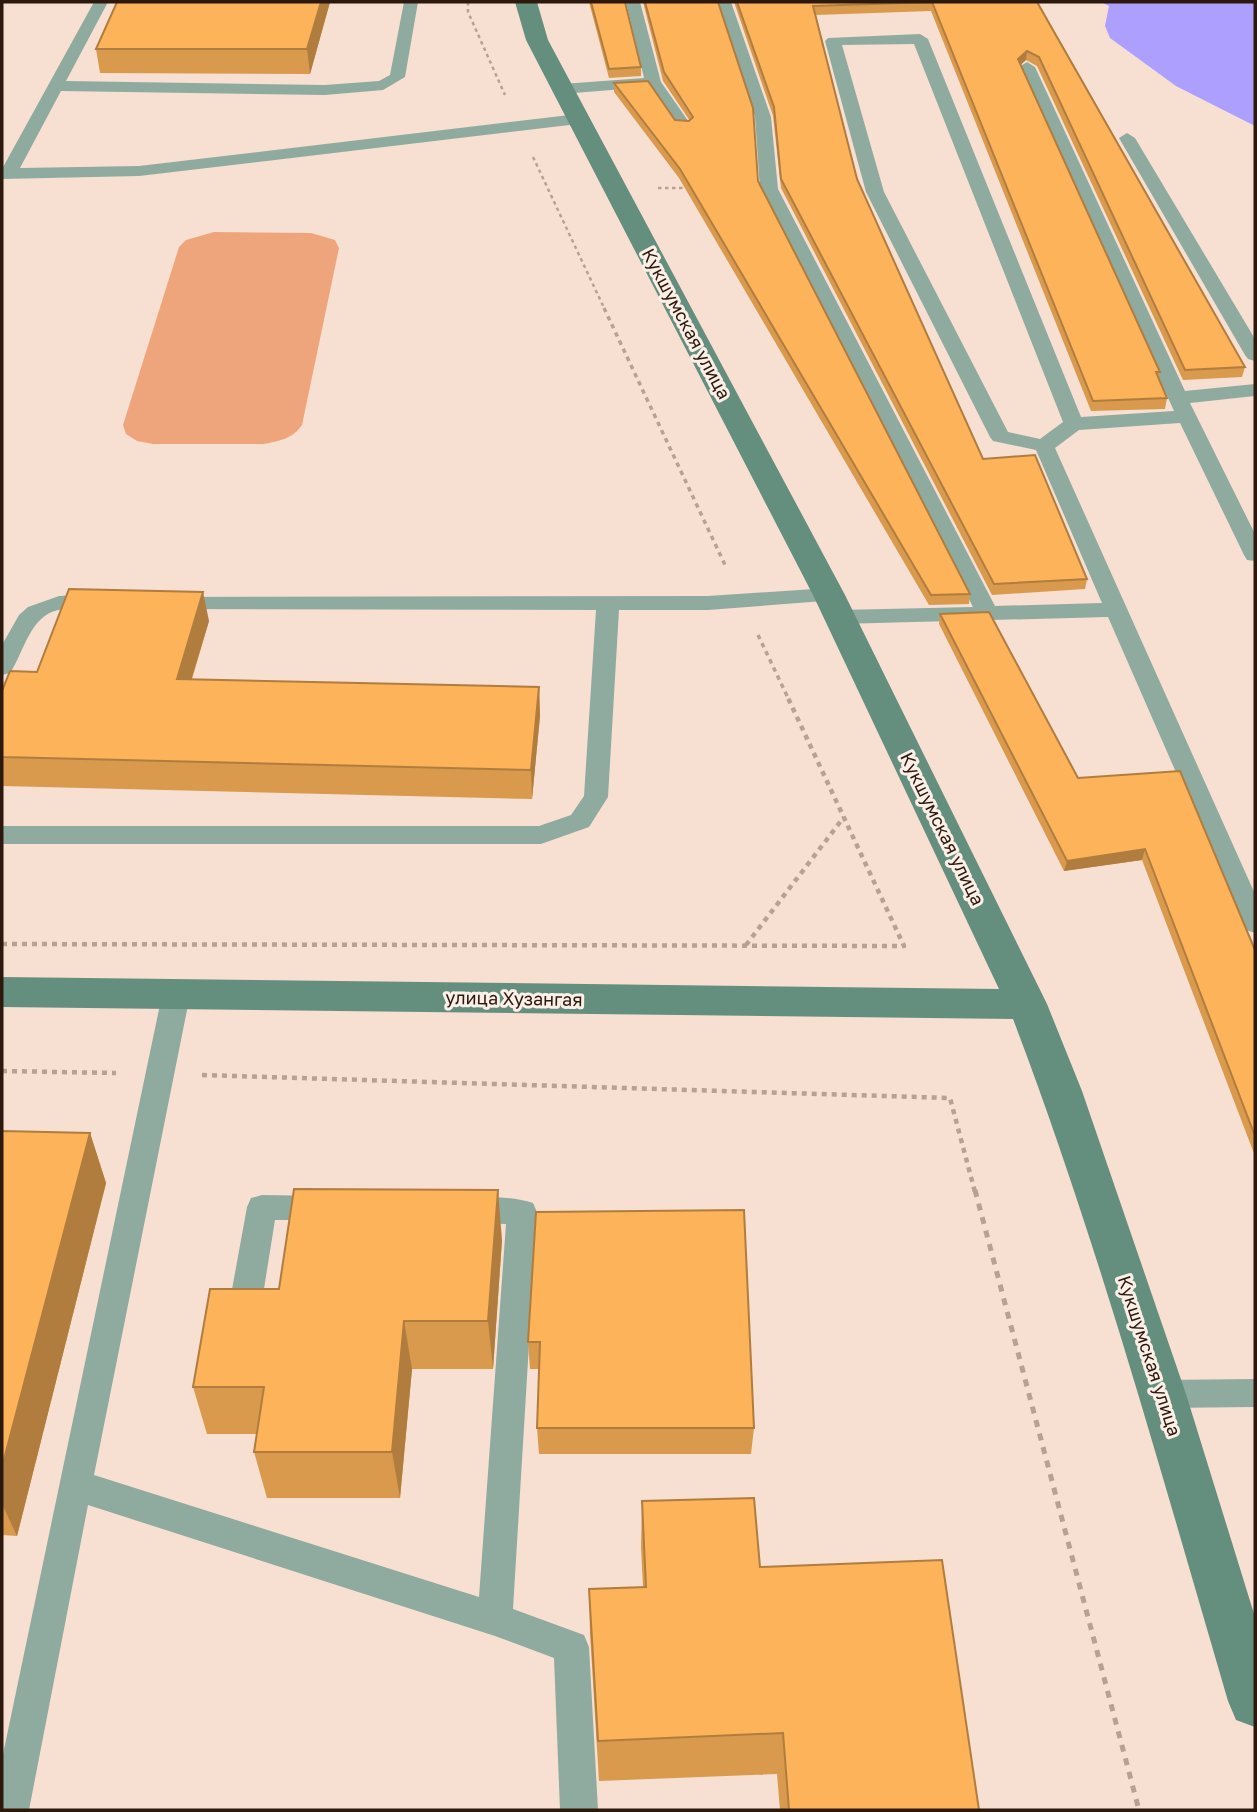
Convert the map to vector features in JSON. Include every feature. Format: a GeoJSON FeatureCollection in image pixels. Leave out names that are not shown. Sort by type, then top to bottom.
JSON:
{"type":"FeatureCollection","features":[{"type":"Feature","properties":{"kind":"street","name":"Кукшумская улица"},"geometry":{"type":"LineString","coordinates":[[526,2],[537,40],[834,606],[1027,1004],[1061,1091],[1162,1394],[1255,1701]]}},
{"type":"Feature","properties":{"kind":"street","name":"улица Хузангая"},"geometry":{"type":"LineString","coordinates":[[2,992],[1027,1004]]}},
{"type":"Feature","properties":{"kind":"lane"},"geometry":{"type":"LineString","coordinates":[[6,174],[101,2]]}},
{"type":"Feature","properties":{"kind":"lane"},"geometry":{"type":"LineString","coordinates":[[55,86],[325,90],[383,85],[397,77],[411,2]]}},
{"type":"Feature","properties":{"kind":"lane"},"geometry":{"type":"LineString","coordinates":[[633,2],[653,82],[683,125]]}},
{"type":"Feature","properties":{"kind":"lane"},"geometry":{"type":"LineString","coordinates":[[724,2],[763,117],[769,189],[988,614]]}},
{"type":"Feature","properties":{"kind":"lane"},"geometry":{"type":"LineString","coordinates":[[1074,424],[920,39],[833,41],[875,192],[1000,437],[1044,446],[1074,424],[1182,407],[1255,390]]}},
{"type":"Feature","properties":{"kind":"lane"},"geometry":{"type":"LineString","coordinates":[[1027,67],[1182,407],[1255,555]]}},
{"type":"Feature","properties":{"kind":"lane"},"geometry":{"type":"LineString","coordinates":[[562,89],[653,82]]}},
{"type":"Feature","properties":{"kind":"lane"},"geometry":{"type":"LineString","coordinates":[[6,174],[139,171],[578,118]]}},
{"type":"Feature","properties":{"kind":"lane"},"geometry":{"type":"LineString","coordinates":[[1128,138],[1255,355]]}},
{"type":"Feature","properties":{"kind":"lane"},"geometry":{"type":"LineString","coordinates":[[1044,446],[1255,923]]}},
{"type":"Feature","properties":{"kind":"lane"},"geometry":{"type":"LineString","coordinates":[[2,668],[24,624],[41,607],[60,601],[115,601]]}},
{"type":"Feature","properties":{"kind":"lane"},"geometry":{"type":"LineString","coordinates":[[142,601],[742,601],[988,614],[1116,611]]}},
{"type":"Feature","properties":{"kind":"lane"},"geometry":{"type":"LineString","coordinates":[[2,835],[541,835],[580,821],[596,797],[608,603]]}},
{"type":"Feature","properties":{"kind":"lane"},"geometry":{"type":"LineString","coordinates":[[9,1810],[176,995]]}},
{"type":"Feature","properties":{"kind":"lane"},"geometry":{"type":"LineString","coordinates":[[247,1295],[261,1207],[357,1209]]}},
{"type":"Feature","properties":{"kind":"lane"},"geometry":{"type":"LineString","coordinates":[[439,1210],[522,1212],[495,1619]]}},
{"type":"Feature","properties":{"kind":"lane"},"geometry":{"type":"LineString","coordinates":[[1162,1394],[1255,1393]]}},
{"type":"Feature","properties":{"kind":"lane"},"geometry":{"type":"LineString","coordinates":[[75,1485],[495,1619],[570,1647],[579,1810]]}},
{"type":"Feature","properties":{"kind":"path"},"geometry":{"type":"LineString","coordinates":[[2,944],[904,946],[518,125],[468,12],[468,2]]}},
{"type":"Feature","properties":{"kind":"path"},"geometry":{"type":"LineString","coordinates":[[614,188],[691,188]]}},
{"type":"Feature","properties":{"kind":"path"},"geometry":{"type":"LineString","coordinates":[[746,945],[844,817]]}},
{"type":"Feature","properties":{"kind":"path"},"geometry":{"type":"LineString","coordinates":[[2,1070],[950,1098],[1139,1810]]}},
{"type":"Feature","properties":{"kind":"shaded area"},"geometry":{"type":"Polygon","coordinates":[[[1101,2],[1255,2],[1255,126],[1176,86],[1110,38],[1105,26],[1109,6],[1101,2]]]}},
{"type":"Feature","properties":{"kind":"shaded area"},"geometry":{"type":"Polygon","coordinates":[[[214,232],[311,233],[335,240],[339,248],[302,425],[290,436],[263,444],[153,444],[137,441],[126,434],[123,425],[179,247],[186,240],[214,232]]]}},
{"type":"Feature","properties":{"kind":"building"},"geometry":{"type":"Polygon","coordinates":[[[117,2],[321,2],[307,49],[96,49],[117,2]]]}},
{"type":"Feature","properties":{"kind":"building"},"geometry":{"type":"Polygon","coordinates":[[[591,2],[625,2],[641,67],[609,69],[591,2]]]}},
{"type":"Feature","properties":{"kind":"building"},"geometry":{"type":"Polygon","coordinates":[[[645,2],[718,2],[753,108],[758,181],[970,594],[931,595],[680,169],[614,83],[648,81],[675,120],[689,121],[693,117],[664,72],[645,2]]]}},
{"type":"Feature","properties":{"kind":"building"},"geometry":{"type":"Polygon","coordinates":[[[737,2],[932,2],[813,6],[857,179],[983,459],[1035,455],[1087,579],[994,584],[781,179],[774,107],[737,2]]]}},
{"type":"Feature","properties":{"kind":"building"},"geometry":{"type":"Polygon","coordinates":[[[932,2],[1037,2],[1245,367],[1185,370],[1039,57],[1027,51],[1018,59],[1160,372],[1156,372],[1167,398],[1093,401],[932,2]]]}},
{"type":"Feature","properties":{"kind":"building"},"geometry":{"type":"Polygon","coordinates":[[[69,589],[203,592],[177,679],[539,687],[531,770],[2,757],[2,691],[10,671],[37,672],[69,589]]]}},
{"type":"Feature","properties":{"kind":"building"},"geometry":{"type":"Polygon","coordinates":[[[989,612],[1078,778],[1180,771],[1255,950],[1255,1136],[1145,849],[1067,861],[940,614],[989,612]]]}},
{"type":"Feature","properties":{"kind":"building"},"geometry":{"type":"Polygon","coordinates":[[[2,1131],[90,1133],[2,1467],[2,1131]]]}},
{"type":"Feature","properties":{"kind":"building"},"geometry":{"type":"Polygon","coordinates":[[[294,1189],[498,1190],[488,1321],[404,1321],[392,1452],[254,1452],[264,1387],[193,1387],[210,1289],[279,1289],[294,1189]]]}},
{"type":"Feature","properties":{"kind":"building"},"geometry":{"type":"Polygon","coordinates":[[[744,1210],[754,1428],[537,1428],[540,1342],[528,1342],[536,1212],[744,1210]]]}},
{"type":"Feature","properties":{"kind":"building"},"geometry":{"type":"Polygon","coordinates":[[[754,1498],[760,1567],[942,1560],[979,1810],[789,1810],[783,1733],[598,1741],[589,1589],[646,1587],[642,1501],[754,1498]]]}}]}
